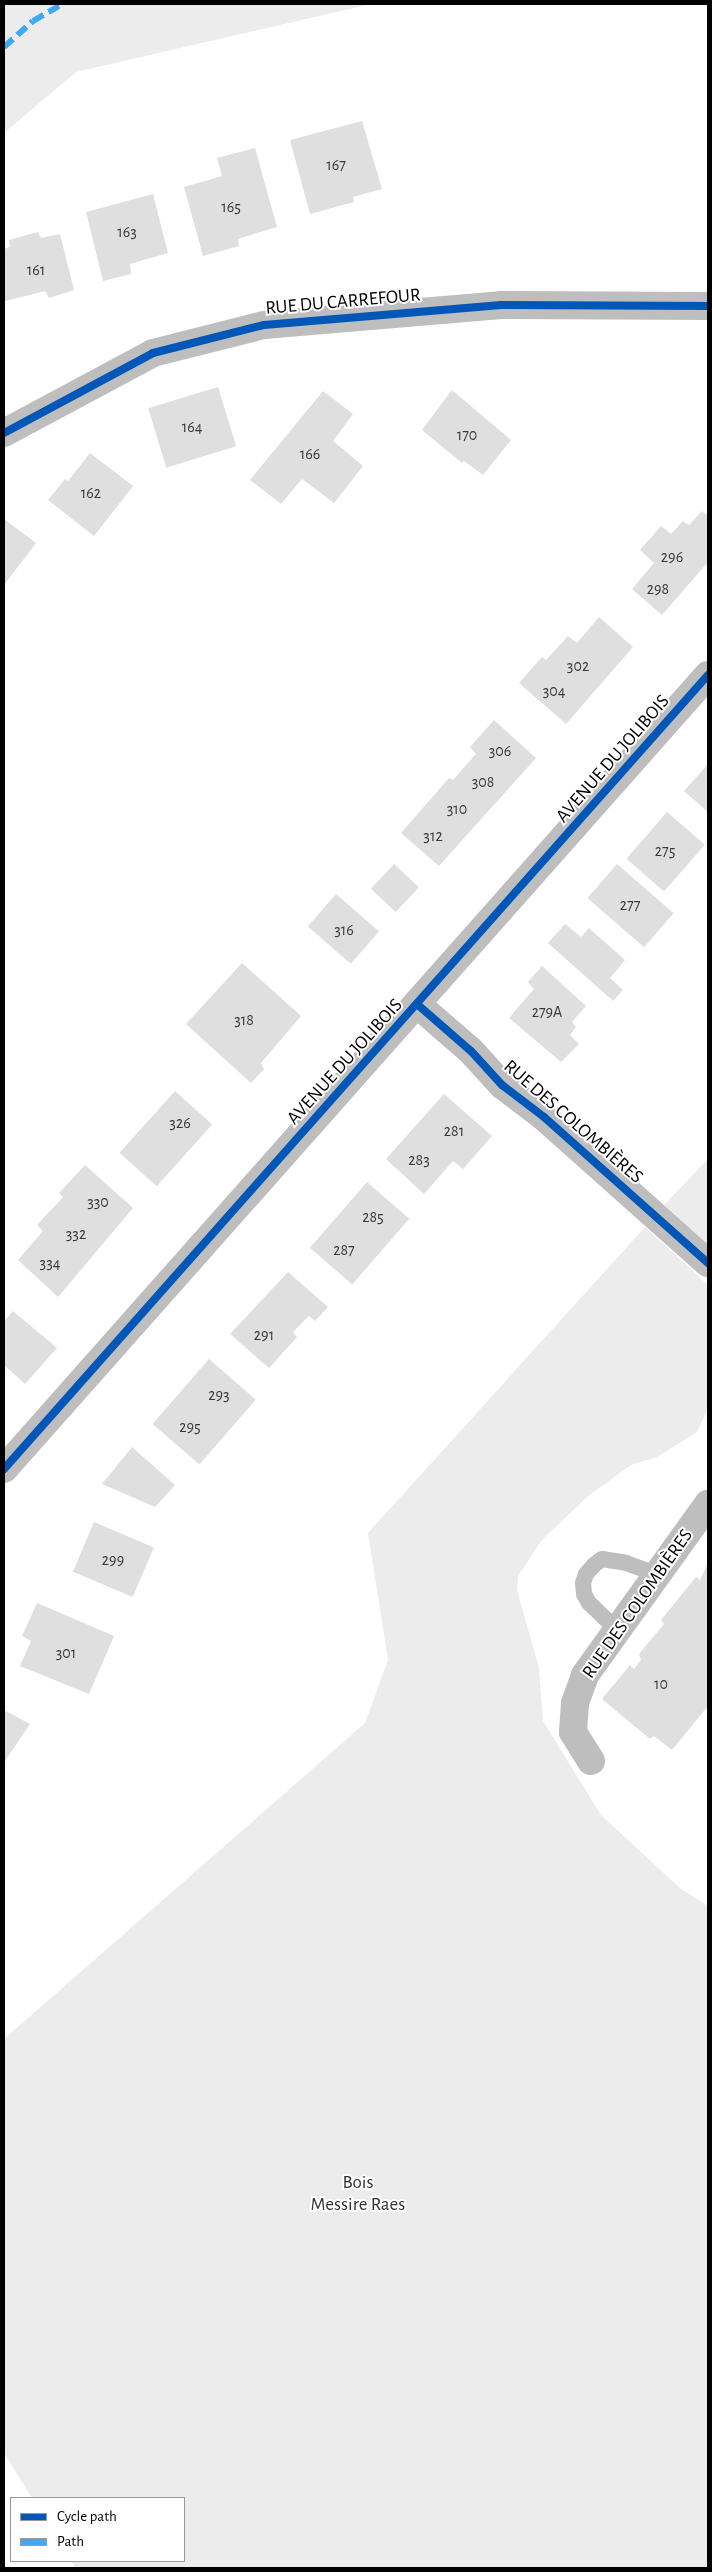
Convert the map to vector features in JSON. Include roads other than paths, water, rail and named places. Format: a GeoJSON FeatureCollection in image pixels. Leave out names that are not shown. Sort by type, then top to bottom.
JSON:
{"type":"FeatureCollection","features":[{"type":"Feature","properties":{"kind":"street","name":"RUE DU CARREFOUR"},"geometry":{"type":"LineString","coordinates":[[4,433],[153,353],[264,325],[501,304],[708,306]]}},
{"type":"Feature","properties":{"kind":"street","name":"AVENUE DU JOLIBOIS"},"geometry":{"type":"LineString","coordinates":[[4,1469],[418,1005],[708,675]]}},
{"type":"Feature","properties":{"kind":"street","name":"RUE DES COLOMBIÈRES"},"geometry":{"type":"LineString","coordinates":[[418,1005],[471,1051],[502,1085],[544,1117],[708,1263]]}},
{"type":"Feature","properties":{"kind":"street","name":"RUE DES COLOMBIÈRES"},"geometry":{"type":"LineString","coordinates":[[591,1761],[573,1732],[575,1703],[585,1675],[616,1629],[708,1504]]}},
{"type":"Feature","properties":{"kind":"lane"},"geometry":{"type":"LineString","coordinates":[[616,1629],[589,1602],[584,1594],[583,1583],[586,1574],[602,1559],[626,1563],[656,1574]]}},
{"type":"Feature","properties":{"kind":"park label","name":"Bois Messire Raes"},"geometry":{"type":"Point","coordinates":[358,2194]}}]}
